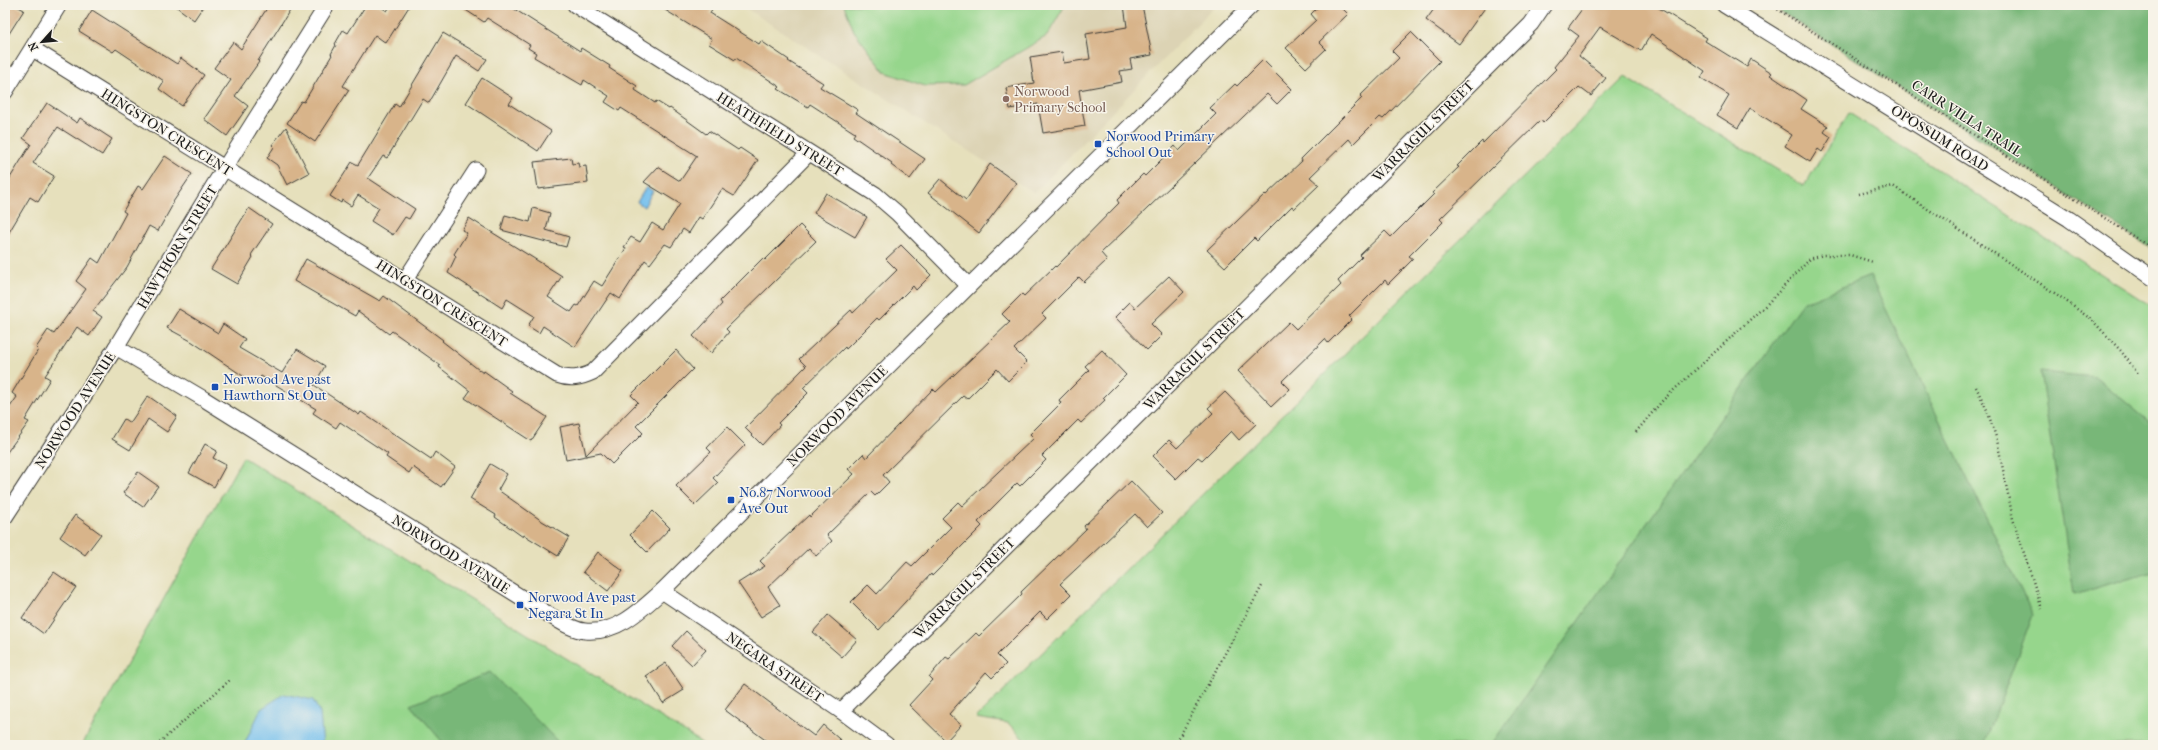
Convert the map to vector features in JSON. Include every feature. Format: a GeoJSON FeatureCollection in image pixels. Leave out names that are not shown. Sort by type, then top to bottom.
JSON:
{"type":"FeatureCollection","features":[{"type":"Feature","properties":{"kind":"street"},"geometry":{"type":"LineString","coordinates":[[5,92],[59,5]]}},
{"type":"Feature","properties":{"kind":"street","name":"HAWTHORN STREET"},"geometry":{"type":"LineString","coordinates":[[116,347],[225,168],[327,5]]}},
{"type":"Feature","properties":{"kind":"street","name":"HEATHFIELD STREET"},"geometry":{"type":"LineString","coordinates":[[575,5],[875,194],[892,208],[968,285]]}},
{"type":"Feature","properties":{"kind":"street","name":"NORWOOD AVENUE"},"geometry":{"type":"LineString","coordinates":[[5,516],[116,347],[204,399],[527,602],[568,625],[585,631],[602,630],[620,624],[637,613],[662,591],[968,285],[1252,5]]}},
{"type":"Feature","properties":{"kind":"street","name":"WARRAGUL STREET"},"geometry":{"type":"LineString","coordinates":[[840,711],[1531,24],[1544,5]]}},
{"type":"Feature","properties":{"kind":"street","name":"OPOSSUM ROAD"},"geometry":{"type":"LineString","coordinates":[[1724,5],[2069,219],[2153,278]]}},
{"type":"Feature","properties":{"kind":"street","name":"HINGSTON CRESCENT"},"geometry":{"type":"LineString","coordinates":[[33,49],[557,375],[568,379],[582,377],[593,372],[809,153]]}},
{"type":"Feature","properties":{"kind":"street"},"geometry":{"type":"LineString","coordinates":[[405,280],[476,170]]}},
{"type":"Feature","properties":{"kind":"street","name":"NEGARA STREET"},"geometry":{"type":"LineString","coordinates":[[662,591],[840,711],[886,745]]}},
{"type":"Feature","properties":{"kind":"path","name":"CARR VILLA TRAIL"},"geometry":{"type":"LineString","coordinates":[[1771,5],[2153,248]]}},
{"type":"Feature","properties":{"kind":"path"},"geometry":{"type":"LineString","coordinates":[[1859,194],[1893,186],[2059,296],[2092,320],[2121,351],[2139,375]]}},
{"type":"Feature","properties":{"kind":"path"},"geometry":{"type":"LineString","coordinates":[[1636,432],[1663,400],[1767,304],[1810,259],[1823,255],[1850,255],[1873,262]]}},
{"type":"Feature","properties":{"kind":"path"},"geometry":{"type":"LineString","coordinates":[[1976,387],[1987,410],[1997,440],[2013,519],[2042,609]]}},
{"type":"Feature","properties":{"kind":"path"},"geometry":{"type":"LineString","coordinates":[[1175,745],[1262,586]]}},
{"type":"Feature","properties":{"kind":"path"},"geometry":{"type":"LineString","coordinates":[[157,745],[231,680]]}},
{"type":"Feature","properties":{"kind":"shaded area","name":"Norwood Primary School"},"geometry":{"type":"Polygon","coordinates":[[[741,5],[1216,5],[1034,193],[741,5]]]}},
{"type":"Feature","properties":{"kind":"green space"},"geometry":{"type":"Polygon","coordinates":[[[844,5],[1065,5],[1047,36],[964,85],[925,86],[885,72],[854,31],[844,5]]]}},
{"type":"Feature","properties":{"kind":"green space"},"geometry":{"type":"Polygon","coordinates":[[[1770,5],[2153,5],[2153,249],[2146,245],[1770,5]]]}},
{"type":"Feature","properties":{"kind":"green space"},"geometry":{"type":"Polygon","coordinates":[[[1625,77],[1804,186],[1849,113],[2153,307],[2153,745],[1029,745],[1008,723],[976,718],[1625,77]]]}},
{"type":"Feature","properties":{"kind":"green space"},"geometry":{"type":"Polygon","coordinates":[[[1870,276],[2033,615],[1984,745],[1491,745],[1802,303],[1870,276]]]}},
{"type":"Feature","properties":{"kind":"green space"},"geometry":{"type":"Polygon","coordinates":[[[2040,372],[2096,377],[2153,425],[2153,572],[2074,594],[2040,372]]]}},
{"type":"Feature","properties":{"kind":"green space"},"geometry":{"type":"Polygon","coordinates":[[[243,457],[696,739],[704,745],[82,745],[243,457]]]}},
{"type":"Feature","properties":{"kind":"green space"},"geometry":{"type":"Polygon","coordinates":[[[490,672],[561,745],[445,745],[411,705],[490,672]]]}},
{"type":"Feature","properties":{"kind":"water"},"geometry":{"type":"Polygon","coordinates":[[[646,187],[653,191],[644,207],[637,202],[646,187]]]}},
{"type":"Feature","properties":{"kind":"water"},"geometry":{"type":"Polygon","coordinates":[[[284,694],[313,700],[320,713],[323,745],[244,745],[261,709],[284,694]]]}},
{"type":"Feature","properties":{"kind":"building"},"geometry":{"type":"Polygon","coordinates":[[[5,5],[15,5],[24,10],[5,40],[5,5]]]}},
{"type":"Feature","properties":{"kind":"building"},"geometry":{"type":"Polygon","coordinates":[[[174,5],[204,5],[194,20],[174,5]]]}},
{"type":"Feature","properties":{"kind":"building"},"geometry":{"type":"Polygon","coordinates":[[[269,5],[293,5],[258,61],[259,62],[235,96],[248,106],[227,136],[204,119],[231,80],[214,68],[233,42],[241,49],[269,5]]]}},
{"type":"Feature","properties":{"kind":"building"},"geometry":{"type":"Polygon","coordinates":[[[366,5],[378,5],[387,11],[391,5],[410,5],[386,43],[375,35],[343,86],[349,90],[315,142],[287,123],[301,101],[304,102],[332,55],[331,54],[336,45],[335,44],[343,30],[348,33],[366,5]]]}},
{"type":"Feature","properties":{"kind":"building"},"geometry":{"type":"Polygon","coordinates":[[[458,5],[508,5],[580,51],[581,48],[610,66],[609,68],[637,86],[635,90],[655,103],[656,101],[669,109],[670,108],[706,134],[709,131],[738,150],[740,148],[758,160],[734,196],[722,189],[702,219],[699,217],[689,233],[683,229],[671,247],[665,244],[650,264],[645,260],[620,299],[611,293],[575,347],[543,326],[539,333],[528,326],[534,316],[507,299],[502,308],[448,273],[456,256],[454,254],[467,233],[462,230],[469,218],[562,276],[548,297],[571,312],[576,305],[578,306],[594,281],[602,286],[626,248],[624,247],[631,237],[640,242],[652,223],[663,230],[680,204],[644,182],[658,167],[680,181],[697,156],[621,108],[619,111],[605,102],[609,96],[584,80],[582,85],[534,57],[536,53],[528,48],[530,45],[487,18],[484,22],[458,5]]]}},
{"type":"Feature","properties":{"kind":"building"},"geometry":{"type":"Polygon","coordinates":[[[657,5],[706,5],[712,9],[710,13],[759,44],[761,41],[789,60],[788,61],[823,83],[820,87],[858,110],[856,113],[925,159],[910,179],[891,165],[892,163],[853,136],[855,133],[810,104],[808,107],[778,89],[780,87],[736,58],[735,60],[709,44],[712,39],[657,5]]]}},
{"type":"Feature","properties":{"kind":"building"},"geometry":{"type":"Polygon","coordinates":[[[1124,5],[1142,5],[1152,55],[1130,59],[1132,69],[1120,71],[1122,82],[1079,90],[1085,126],[1043,133],[1038,104],[1010,109],[1006,88],[1034,83],[1030,57],[1062,52],[1064,63],[1090,59],[1086,34],[1127,27],[1124,5]]]}},
{"type":"Feature","properties":{"kind":"building"},"geometry":{"type":"Polygon","coordinates":[[[1320,5],[1339,5],[1348,14],[1319,42],[1326,49],[1306,68],[1286,48],[1316,20],[1311,14],[1320,5]]]}},
{"type":"Feature","properties":{"kind":"building"},"geometry":{"type":"Polygon","coordinates":[[[1437,5],[1487,5],[1459,44],[1426,20],[1437,5]]]}},
{"type":"Feature","properties":{"kind":"building"},"geometry":{"type":"Polygon","coordinates":[[[1585,5],[1654,5],[1707,38],[1705,41],[1747,67],[1751,59],[1772,73],[1770,75],[1807,100],[1801,109],[1828,126],[1824,132],[1831,137],[1822,152],[1818,149],[1810,162],[1785,146],[1792,135],[1750,108],[1738,128],[1717,115],[1729,95],[1701,78],[1705,71],[1651,34],[1641,51],[1600,27],[1579,56],[1606,78],[1591,96],[1579,87],[1543,123],[1541,120],[1440,219],[1443,222],[1409,256],[1413,259],[1388,284],[1385,280],[1349,316],[1352,319],[1328,343],[1325,339],[1282,381],[1290,389],[1272,406],[1238,371],[1289,322],[1296,329],[1341,285],[1338,281],[1362,257],[1360,255],[1385,231],[1391,237],[1434,194],[1432,193],[1459,167],[1457,166],[1482,141],[1483,143],[1556,69],[1554,67],[1579,36],[1568,28],[1585,5]]]}},
{"type":"Feature","properties":{"kind":"building"},"geometry":{"type":"Polygon","coordinates":[[[92,10],[177,64],[181,58],[204,75],[182,106],[159,89],[164,81],[116,49],[113,52],[79,31],[92,10]]]}},
{"type":"Feature","properties":{"kind":"building"},"geometry":{"type":"Polygon","coordinates":[[[1411,32],[1440,61],[1383,119],[1380,117],[1353,144],[1349,139],[1310,177],[1319,185],[1294,209],[1292,206],[1257,241],[1254,238],[1225,267],[1207,250],[1265,194],[1266,195],[1302,161],[1301,159],[1362,98],[1360,96],[1399,58],[1392,51],[1411,32]]]}},
{"type":"Feature","properties":{"kind":"building"},"geometry":{"type":"Polygon","coordinates":[[[443,33],[487,59],[479,71],[456,56],[429,103],[423,99],[387,158],[383,156],[368,178],[415,209],[409,219],[405,217],[393,235],[371,221],[379,208],[358,195],[351,206],[342,200],[341,203],[330,196],[352,162],[358,165],[395,104],[399,107],[443,33]]]}},
{"type":"Feature","properties":{"kind":"building"},"geometry":{"type":"Polygon","coordinates":[[[1263,60],[1292,89],[1277,104],[1267,94],[1101,253],[1107,260],[1084,282],[1079,277],[1042,314],[1046,318],[1014,349],[1027,362],[1008,381],[997,369],[967,399],[963,396],[883,475],[889,482],[875,496],[871,492],[827,535],[832,541],[816,556],[809,548],[768,587],[780,605],[761,617],[738,583],[765,566],[760,561],[809,515],[810,517],[854,474],[848,469],[863,454],[866,458],[933,389],[936,392],[1010,322],[1002,314],[1022,294],[1024,296],[1055,266],[1056,267],[1119,203],[1117,200],[1143,174],[1145,176],[1175,146],[1179,151],[1216,114],[1210,108],[1235,84],[1237,86],[1263,60]]]}},
{"type":"Feature","properties":{"kind":"building"},"geometry":{"type":"Polygon","coordinates":[[[482,78],[513,98],[509,104],[551,131],[538,151],[466,103],[482,78]]]}},
{"type":"Feature","properties":{"kind":"building"},"geometry":{"type":"Polygon","coordinates":[[[47,103],[77,123],[80,118],[112,139],[102,155],[58,127],[33,163],[54,176],[38,202],[30,197],[5,239],[5,186],[31,144],[23,138],[47,103]]]}},
{"type":"Feature","properties":{"kind":"building"},"geometry":{"type":"Polygon","coordinates":[[[286,127],[309,173],[287,185],[277,165],[267,158],[274,147],[272,145],[286,127]]]}},
{"type":"Feature","properties":{"kind":"building"},"geometry":{"type":"Polygon","coordinates":[[[165,156],[192,174],[171,205],[172,206],[158,231],[149,226],[127,267],[93,311],[102,317],[89,336],[77,327],[45,376],[50,379],[25,420],[29,422],[5,455],[5,414],[17,397],[12,393],[38,350],[36,348],[48,330],[54,334],[86,289],[76,281],[92,258],[99,263],[126,213],[123,211],[138,186],[143,189],[165,156]]]}},
{"type":"Feature","properties":{"kind":"building"},"geometry":{"type":"Polygon","coordinates":[[[571,158],[572,164],[578,163],[579,167],[586,166],[588,183],[538,189],[534,162],[571,158]]]}},
{"type":"Feature","properties":{"kind":"building"},"geometry":{"type":"Polygon","coordinates":[[[990,164],[1017,183],[979,233],[928,193],[940,179],[966,200],[990,164]]]}},
{"type":"Feature","properties":{"kind":"building"},"geometry":{"type":"Polygon","coordinates":[[[826,193],[867,217],[855,237],[814,213],[826,193]]]}},
{"type":"Feature","properties":{"kind":"building"},"geometry":{"type":"Polygon","coordinates":[[[249,208],[272,224],[251,255],[253,257],[237,284],[211,269],[249,208]]]}},
{"type":"Feature","properties":{"kind":"building"},"geometry":{"type":"Polygon","coordinates":[[[533,208],[550,213],[546,230],[569,237],[566,247],[501,230],[505,215],[530,222],[533,208]]]}},
{"type":"Feature","properties":{"kind":"building"},"geometry":{"type":"Polygon","coordinates":[[[800,225],[816,241],[726,329],[729,332],[711,353],[693,336],[722,304],[720,301],[763,258],[765,260],[800,225]]]}},
{"type":"Feature","properties":{"kind":"building"},"geometry":{"type":"Polygon","coordinates":[[[901,245],[931,275],[916,290],[913,286],[879,320],[877,318],[846,349],[845,347],[803,388],[808,393],[778,423],[780,425],[762,445],[745,428],[806,366],[799,359],[851,310],[853,313],[897,270],[886,259],[901,245]]]}},
{"type":"Feature","properties":{"kind":"building"},"geometry":{"type":"Polygon","coordinates":[[[306,259],[380,301],[384,296],[443,340],[442,341],[483,373],[484,371],[512,391],[510,393],[547,417],[531,441],[465,398],[470,391],[439,367],[440,365],[392,331],[389,334],[358,311],[355,316],[294,281],[306,259]]]}},
{"type":"Feature","properties":{"kind":"building"},"geometry":{"type":"Polygon","coordinates":[[[1169,276],[1184,292],[1151,324],[1162,335],[1147,350],[1115,317],[1130,302],[1135,308],[1169,276]]]}},
{"type":"Feature","properties":{"kind":"building"},"geometry":{"type":"Polygon","coordinates":[[[179,309],[218,333],[223,324],[245,339],[239,348],[282,373],[297,349],[325,366],[314,385],[359,415],[361,412],[431,459],[435,452],[455,467],[441,487],[413,467],[409,473],[386,457],[388,454],[340,422],[336,428],[313,413],[316,409],[261,376],[255,384],[191,341],[167,328],[179,309]]]}},
{"type":"Feature","properties":{"kind":"building"},"geometry":{"type":"Polygon","coordinates":[[[676,350],[693,369],[636,426],[643,433],[612,464],[601,453],[566,460],[560,427],[579,423],[586,455],[638,402],[631,395],[676,350]]]}},
{"type":"Feature","properties":{"kind":"building"},"geometry":{"type":"Polygon","coordinates":[[[1102,350],[1126,375],[1103,398],[1105,400],[1081,423],[1078,420],[1042,456],[1046,460],[1020,486],[1017,483],[978,522],[982,526],[932,576],[931,574],[879,630],[851,602],[868,585],[877,594],[907,562],[912,566],[951,527],[942,518],[958,502],[962,506],[1034,438],[1030,434],[1061,403],[1059,400],[1089,370],[1085,366],[1102,350]]]}},
{"type":"Feature","properties":{"kind":"building"},"geometry":{"type":"Polygon","coordinates":[[[1225,392],[1256,424],[1239,440],[1231,431],[1202,460],[1198,457],[1176,479],[1153,456],[1169,440],[1177,448],[1213,413],[1208,408],[1225,392]]]}},
{"type":"Feature","properties":{"kind":"building"},"geometry":{"type":"Polygon","coordinates":[[[148,396],[177,416],[167,432],[148,419],[130,450],[112,439],[124,419],[130,423],[148,396]]]}},
{"type":"Feature","properties":{"kind":"building"},"geometry":{"type":"Polygon","coordinates":[[[727,427],[745,445],[713,478],[718,483],[695,505],[676,486],[711,452],[707,448],[727,427]]]}},
{"type":"Feature","properties":{"kind":"building"},"geometry":{"type":"Polygon","coordinates":[[[205,444],[217,451],[213,458],[226,465],[214,487],[189,473],[205,444]]]}},
{"type":"Feature","properties":{"kind":"building"},"geometry":{"type":"Polygon","coordinates":[[[490,464],[507,474],[498,490],[542,521],[569,537],[558,556],[524,535],[523,537],[495,517],[496,515],[470,499],[490,464]]]}},
{"type":"Feature","properties":{"kind":"building"},"geometry":{"type":"Polygon","coordinates":[[[138,472],[158,486],[143,507],[123,493],[138,472]]]}},
{"type":"Feature","properties":{"kind":"building"},"geometry":{"type":"Polygon","coordinates":[[[1131,481],[1162,513],[1147,527],[1135,514],[1060,584],[1071,595],[1047,619],[1040,612],[997,655],[1006,664],[992,678],[986,672],[949,714],[961,725],[946,741],[909,705],[932,680],[929,677],[946,657],[949,659],[976,633],[979,636],[1022,594],[1021,592],[1086,529],[1084,526],[1131,481]]]}},
{"type":"Feature","properties":{"kind":"building"},"geometry":{"type":"Polygon","coordinates":[[[653,511],[670,528],[647,552],[630,535],[653,511]]]}},
{"type":"Feature","properties":{"kind":"building"},"geometry":{"type":"Polygon","coordinates":[[[75,515],[101,534],[85,555],[60,537],[75,515]]]}},
{"type":"Feature","properties":{"kind":"building"},"geometry":{"type":"Polygon","coordinates":[[[598,552],[623,571],[608,591],[583,572],[598,552]]]}},
{"type":"Feature","properties":{"kind":"building"},"geometry":{"type":"Polygon","coordinates":[[[54,572],[76,587],[44,634],[22,618],[54,572]]]}},
{"type":"Feature","properties":{"kind":"building"},"geometry":{"type":"Polygon","coordinates":[[[828,615],[857,640],[842,657],[813,632],[828,615]]]}},
{"type":"Feature","properties":{"kind":"building"},"geometry":{"type":"Polygon","coordinates":[[[686,631],[706,650],[692,665],[672,646],[686,631]]]}},
{"type":"Feature","properties":{"kind":"building"},"geometry":{"type":"Polygon","coordinates":[[[666,663],[684,690],[663,703],[646,676],[666,663]]]}},
{"type":"Feature","properties":{"kind":"building"},"geometry":{"type":"Polygon","coordinates":[[[745,684],[814,736],[823,725],[846,745],[772,745],[725,710],[745,684]]]}},
{"type":"Feature","properties":{"kind":"place","name":"Norwood Primary School"},"geometry":{"type":"Point","coordinates":[1006,99]}},
{"type":"Feature","properties":{"kind":"place","name":"Norwood Primary School Out"},"geometry":{"type":"Point","coordinates":[1098,144]}},
{"type":"Feature","properties":{"kind":"place","name":"Norwood Ave past Hawthorn St Out"},"geometry":{"type":"Point","coordinates":[215,387]}},
{"type":"Feature","properties":{"kind":"place","name":"No.87 Norwood Ave Out"},"geometry":{"type":"Point","coordinates":[731,500]}},
{"type":"Feature","properties":{"kind":"place","name":"Norwood Ave past Negara St In"},"geometry":{"type":"Point","coordinates":[520,605]}}]}
